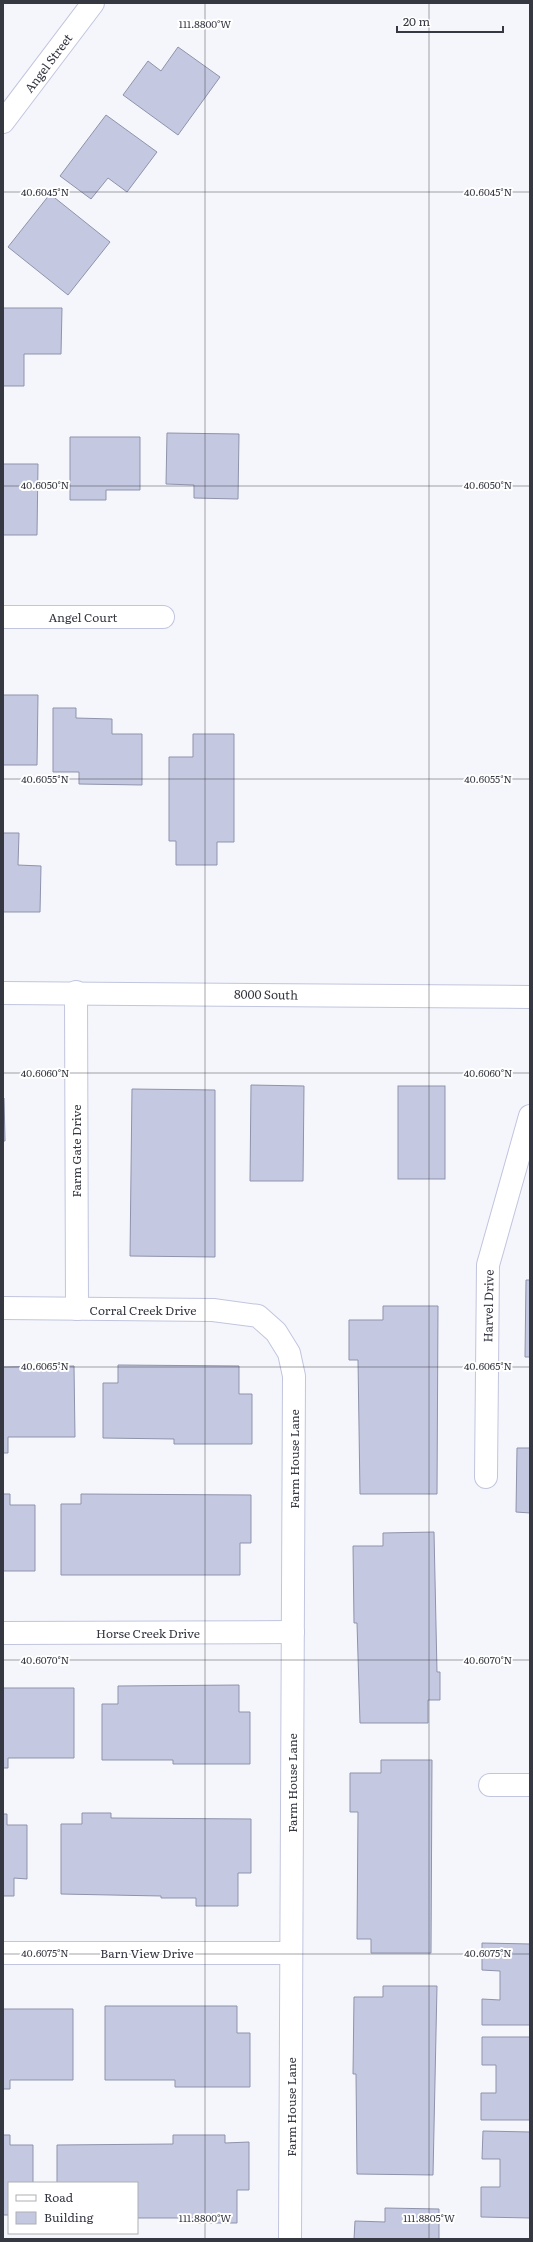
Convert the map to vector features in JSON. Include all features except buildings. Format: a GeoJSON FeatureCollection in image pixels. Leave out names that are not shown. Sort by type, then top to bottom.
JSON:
{"type":"FeatureCollection","features":[{"type":"Feature","properties":{"kind":"street","name":"Angel Street"},"geometry":{"type":"LineString","coordinates":[[3,122],[93,3]]}},
{"type":"Feature","properties":{"kind":"street","name":"Angel Court"},"geometry":{"type":"LineString","coordinates":[[3,617],[163,617]]}},
{"type":"Feature","properties":{"kind":"street","name":"8000 South"},"geometry":{"type":"LineString","coordinates":[[3,992],[530,996]]}},
{"type":"Feature","properties":{"kind":"street","name":"Farm Gate Drive"},"geometry":{"type":"LineString","coordinates":[[76,992],[77,1309]]}},
{"type":"Feature","properties":{"kind":"street","name":"Harvel Drive"},"geometry":{"type":"LineString","coordinates":[[486,1477],[488,1264],[530,1116]]}},
{"type":"Feature","properties":{"kind":"street","name":"Corral Creek Drive"},"geometry":{"type":"LineString","coordinates":[[3,1308],[213,1310],[258,1316],[276,1332]]}},
{"type":"Feature","properties":{"kind":"street","name":"Farm House Lane"},"geometry":{"type":"LineString","coordinates":[[276,1332],[289,1353],[294,1376],[290,2239]]}},
{"type":"Feature","properties":{"kind":"street","name":"Horse Creek Drive"},"geometry":{"type":"LineString","coordinates":[[3,1633],[293,1632]]}},
{"type":"Feature","properties":{"kind":"street"},"geometry":{"type":"LineString","coordinates":[[490,1785],[530,1784]]}},
{"type":"Feature","properties":{"kind":"street","name":"Barn View Drive"},"geometry":{"type":"LineString","coordinates":[[3,1953],[292,1953]]}}]}
